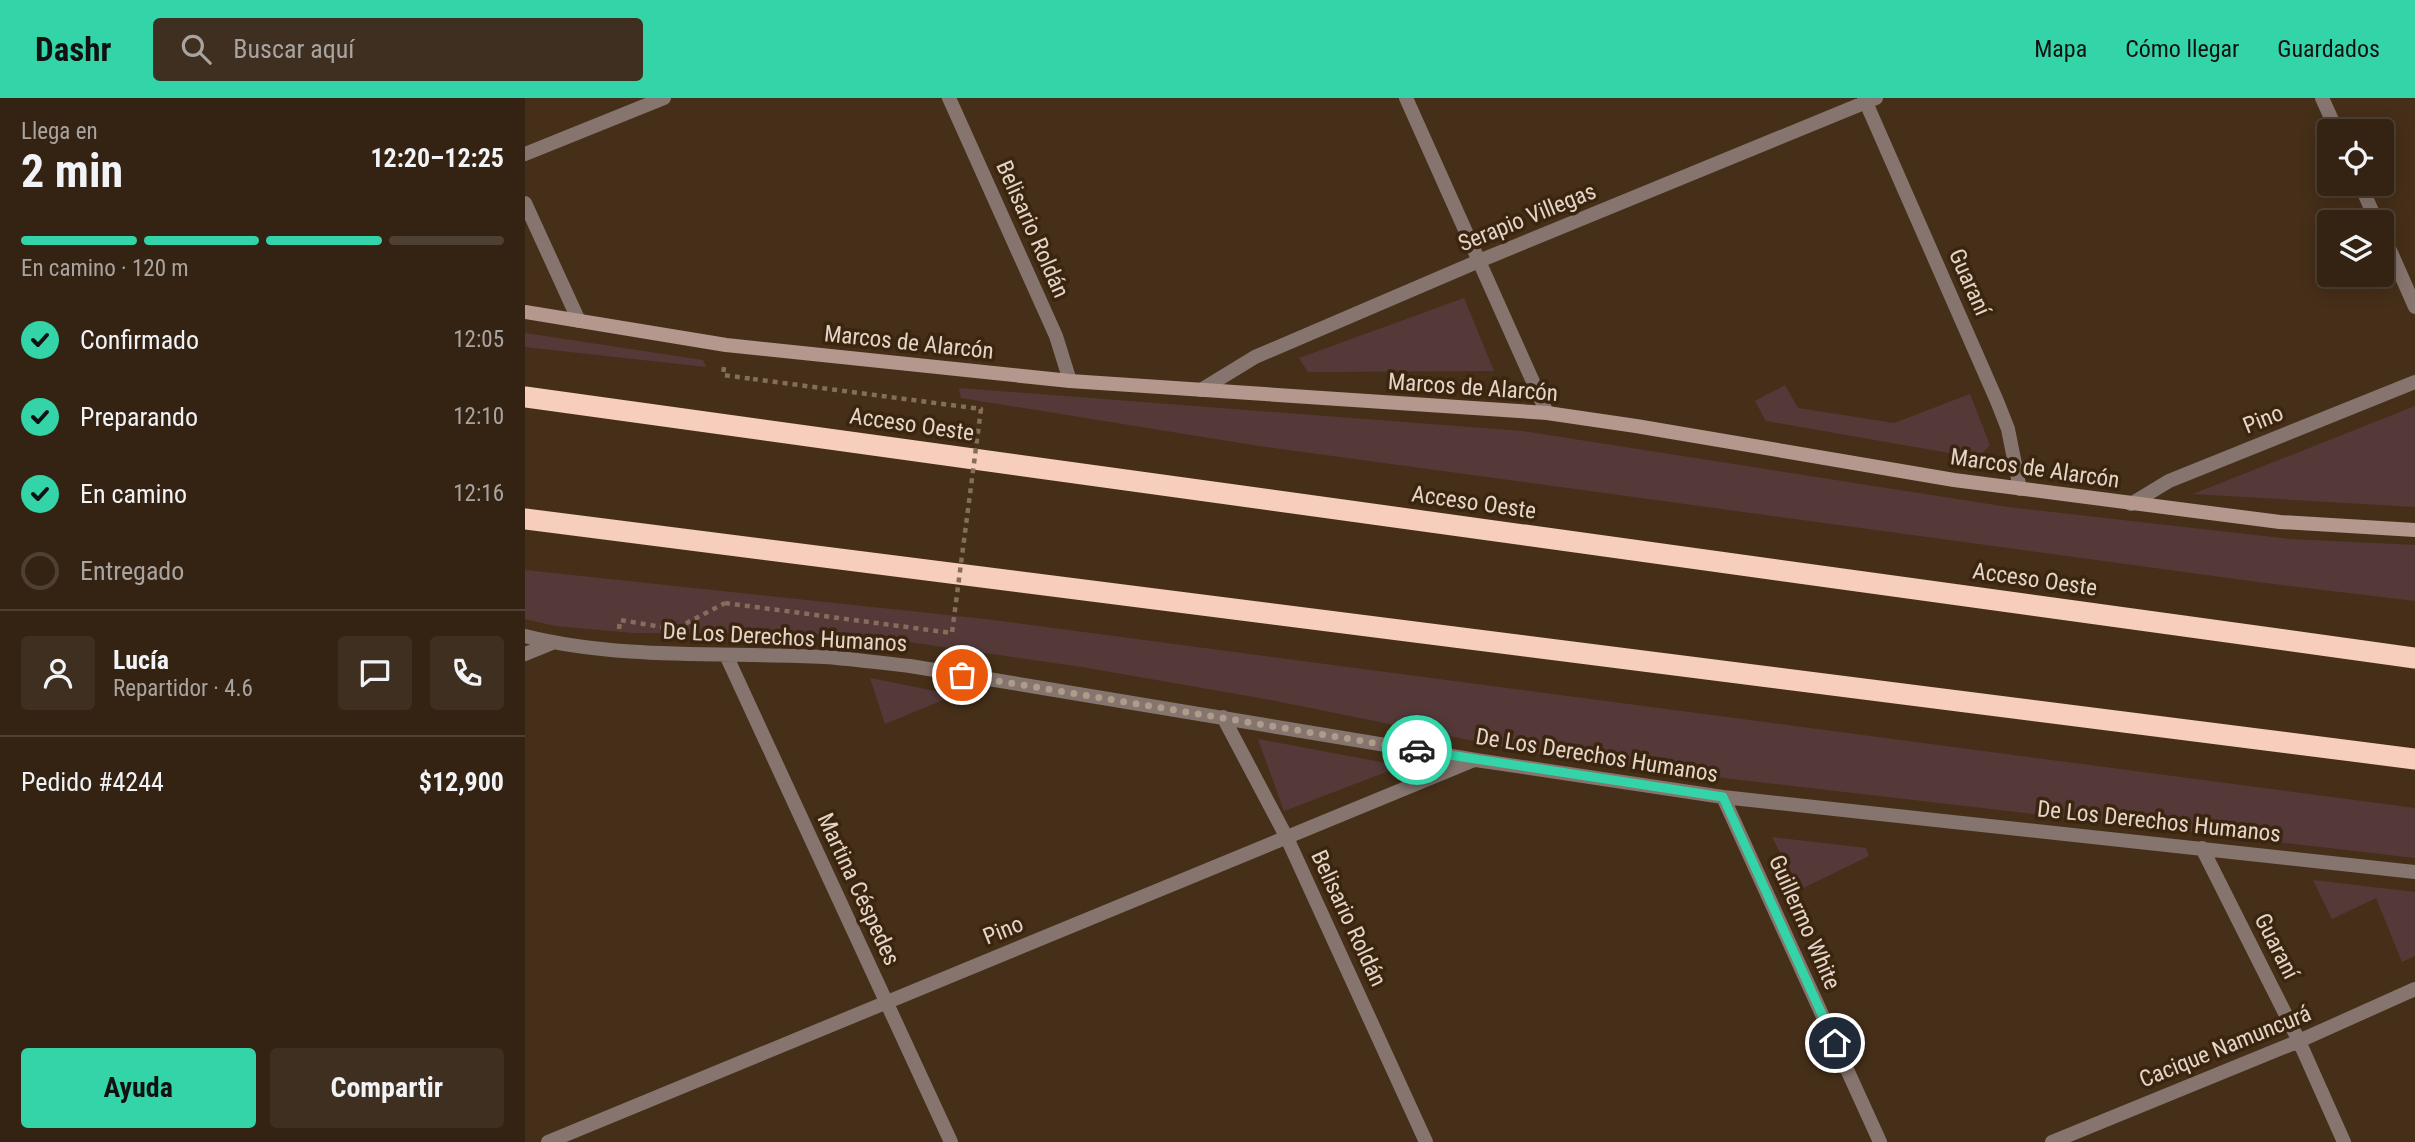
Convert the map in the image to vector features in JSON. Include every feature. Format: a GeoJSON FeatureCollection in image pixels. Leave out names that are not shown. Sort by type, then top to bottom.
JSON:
{"type":"FeatureCollection","features":[{"type":"Feature","properties":{"kind":"highway","name":"Acceso Oeste"},"geometry":{"type":"LineString","coordinates":[[525,397],[2415,659]]}},
{"type":"Feature","properties":{"kind":"highway"},"geometry":{"type":"LineString","coordinates":[[525,519],[2415,759]]}},
{"type":"Feature","properties":{"kind":"street"},"geometry":{"type":"LineString","coordinates":[[525,154],[664,98]]}},
{"type":"Feature","properties":{"kind":"street","name":"Belisario Roldán"},"geometry":{"type":"LineString","coordinates":[[949,98],[1056,335],[1070,381]]}},
{"type":"Feature","properties":{"kind":"street"},"geometry":{"type":"LineString","coordinates":[[1406,98],[1547,413]]}},
{"type":"Feature","properties":{"kind":"street"},"geometry":{"type":"LineString","coordinates":[[2322,98],[2332,119]]}},
{"type":"Feature","properties":{"kind":"street","name":"Serapio Villegas"},"geometry":{"type":"LineString","coordinates":[[1201,390],[1255,356],[1869,99]]}},
{"type":"Feature","properties":{"kind":"street","name":"Guaraní"},"geometry":{"type":"LineString","coordinates":[[1869,99],[2008,429],[2020,489]]}},
{"type":"Feature","properties":{"kind":"street"},"geometry":{"type":"LineString","coordinates":[[525,203],[579,321]]}},
{"type":"Feature","properties":{"kind":"street"},"geometry":{"type":"LineString","coordinates":[[2394,259],[2415,307]]}},
{"type":"Feature","properties":{"kind":"street","name":"Marcos de Alarcón"},"geometry":{"type":"LineString","coordinates":[[525,312],[726,345],[1070,381],[1547,413],[1954,481],[2280,522],[2415,530]]}},
{"type":"Feature","properties":{"kind":"street","name":"Pino"},"geometry":{"type":"LineString","coordinates":[[2131,503],[2168,481],[2415,382]]}},
{"type":"Feature","properties":{"kind":"street","name":"De Los Derechos Humanos"},"geometry":{"type":"LineString","coordinates":[[525,636],[552,643],[616,650],[825,657],[910,666],[1476,760],[1723,797],[2415,872]]}},
{"type":"Feature","properties":{"kind":"street"},"geometry":{"type":"LineString","coordinates":[[525,654],[552,643]]}},
{"type":"Feature","properties":{"kind":"street","name":"Martina Céspedes"},"geometry":{"type":"LineString","coordinates":[[726,655],[951,1142]]}},
{"type":"Feature","properties":{"kind":"street","name":"Belisario Roldán"},"geometry":{"type":"LineString","coordinates":[[1223,717],[1287,838],[1426,1142]]}},
{"type":"Feature","properties":{"kind":"street","name":"Pino"},"geometry":{"type":"LineString","coordinates":[[548,1142],[1476,760]]}},
{"type":"Feature","properties":{"kind":"street","name":"Guillermo White"},"geometry":{"type":"LineString","coordinates":[[1723,797],[1880,1142]]}},
{"type":"Feature","properties":{"kind":"street","name":"Guaraní"},"geometry":{"type":"LineString","coordinates":[[2202,848],[2299,1041],[2344,1142]]}},
{"type":"Feature","properties":{"kind":"street","name":"Cacique Namuncurá"},"geometry":{"type":"LineString","coordinates":[[2052,1142],[2299,1041],[2415,989]]}},
{"type":"Feature","properties":{"kind":"path"},"geometry":{"type":"LineString","coordinates":[[616,650],[620,620],[676,629],[725,603],[951,633],[981,409],[754,379]]}},
{"type":"Feature","properties":{"kind":"shaded area"},"geometry":{"type":"Polygon","coordinates":[[[1464,298],[1494,371],[1308,372],[1299,358],[1464,298]]]}},
{"type":"Feature","properties":{"kind":"shaded area"},"geometry":{"type":"Polygon","coordinates":[[[525,333],[703,360],[706,367],[525,347],[525,333]]]}},
{"type":"Feature","properties":{"kind":"shaded area"},"geometry":{"type":"Polygon","coordinates":[[[1785,385],[1798,408],[1894,423],[1970,394],[1990,445],[1982,453],[1972,457],[1766,421],[1755,401],[1785,385]]]}},
{"type":"Feature","properties":{"kind":"shaded area"},"geometry":{"type":"Polygon","coordinates":[[[959,388],[1522,431],[2008,507],[2290,539],[2415,545],[2415,601],[1259,446],[961,398],[959,388]]]}},
{"type":"Feature","properties":{"kind":"shaded area"},"geometry":{"type":"Polygon","coordinates":[[[2415,406],[2415,507],[2193,494],[2415,406]]]}},
{"type":"Feature","properties":{"kind":"shaded area"},"geometry":{"type":"Polygon","coordinates":[[[525,570],[985,619],[2415,808],[2415,858],[1568,760],[1271,700],[1082,667],[853,634],[633,633],[555,626],[525,619],[525,570]]]}},
{"type":"Feature","properties":{"kind":"shaded area"},"geometry":{"type":"Polygon","coordinates":[[[870,678],[955,695],[885,724],[870,678]]]}},
{"type":"Feature","properties":{"kind":"shaded area"},"geometry":{"type":"Polygon","coordinates":[[[1258,739],[1402,766],[1284,811],[1258,739]]]}},
{"type":"Feature","properties":{"kind":"shaded area"},"geometry":{"type":"Polygon","coordinates":[[[1772,837],[1866,848],[1869,856],[1799,890],[1772,837]]]}},
{"type":"Feature","properties":{"kind":"shaded area"},"geometry":{"type":"Polygon","coordinates":[[[2313,880],[2415,892],[2415,956],[2402,962],[2376,898],[2332,919],[2313,880]]]}},
{"type":"Feature","properties":{"kind":"way so far"},"geometry":{"type":"LineString","coordinates":[[962,675],[1417,750]]}},
{"type":"Feature","properties":{"kind":"route"},"geometry":{"type":"LineString","coordinates":[[1417,750],[1723,797],[1835,1043]]}}]}
